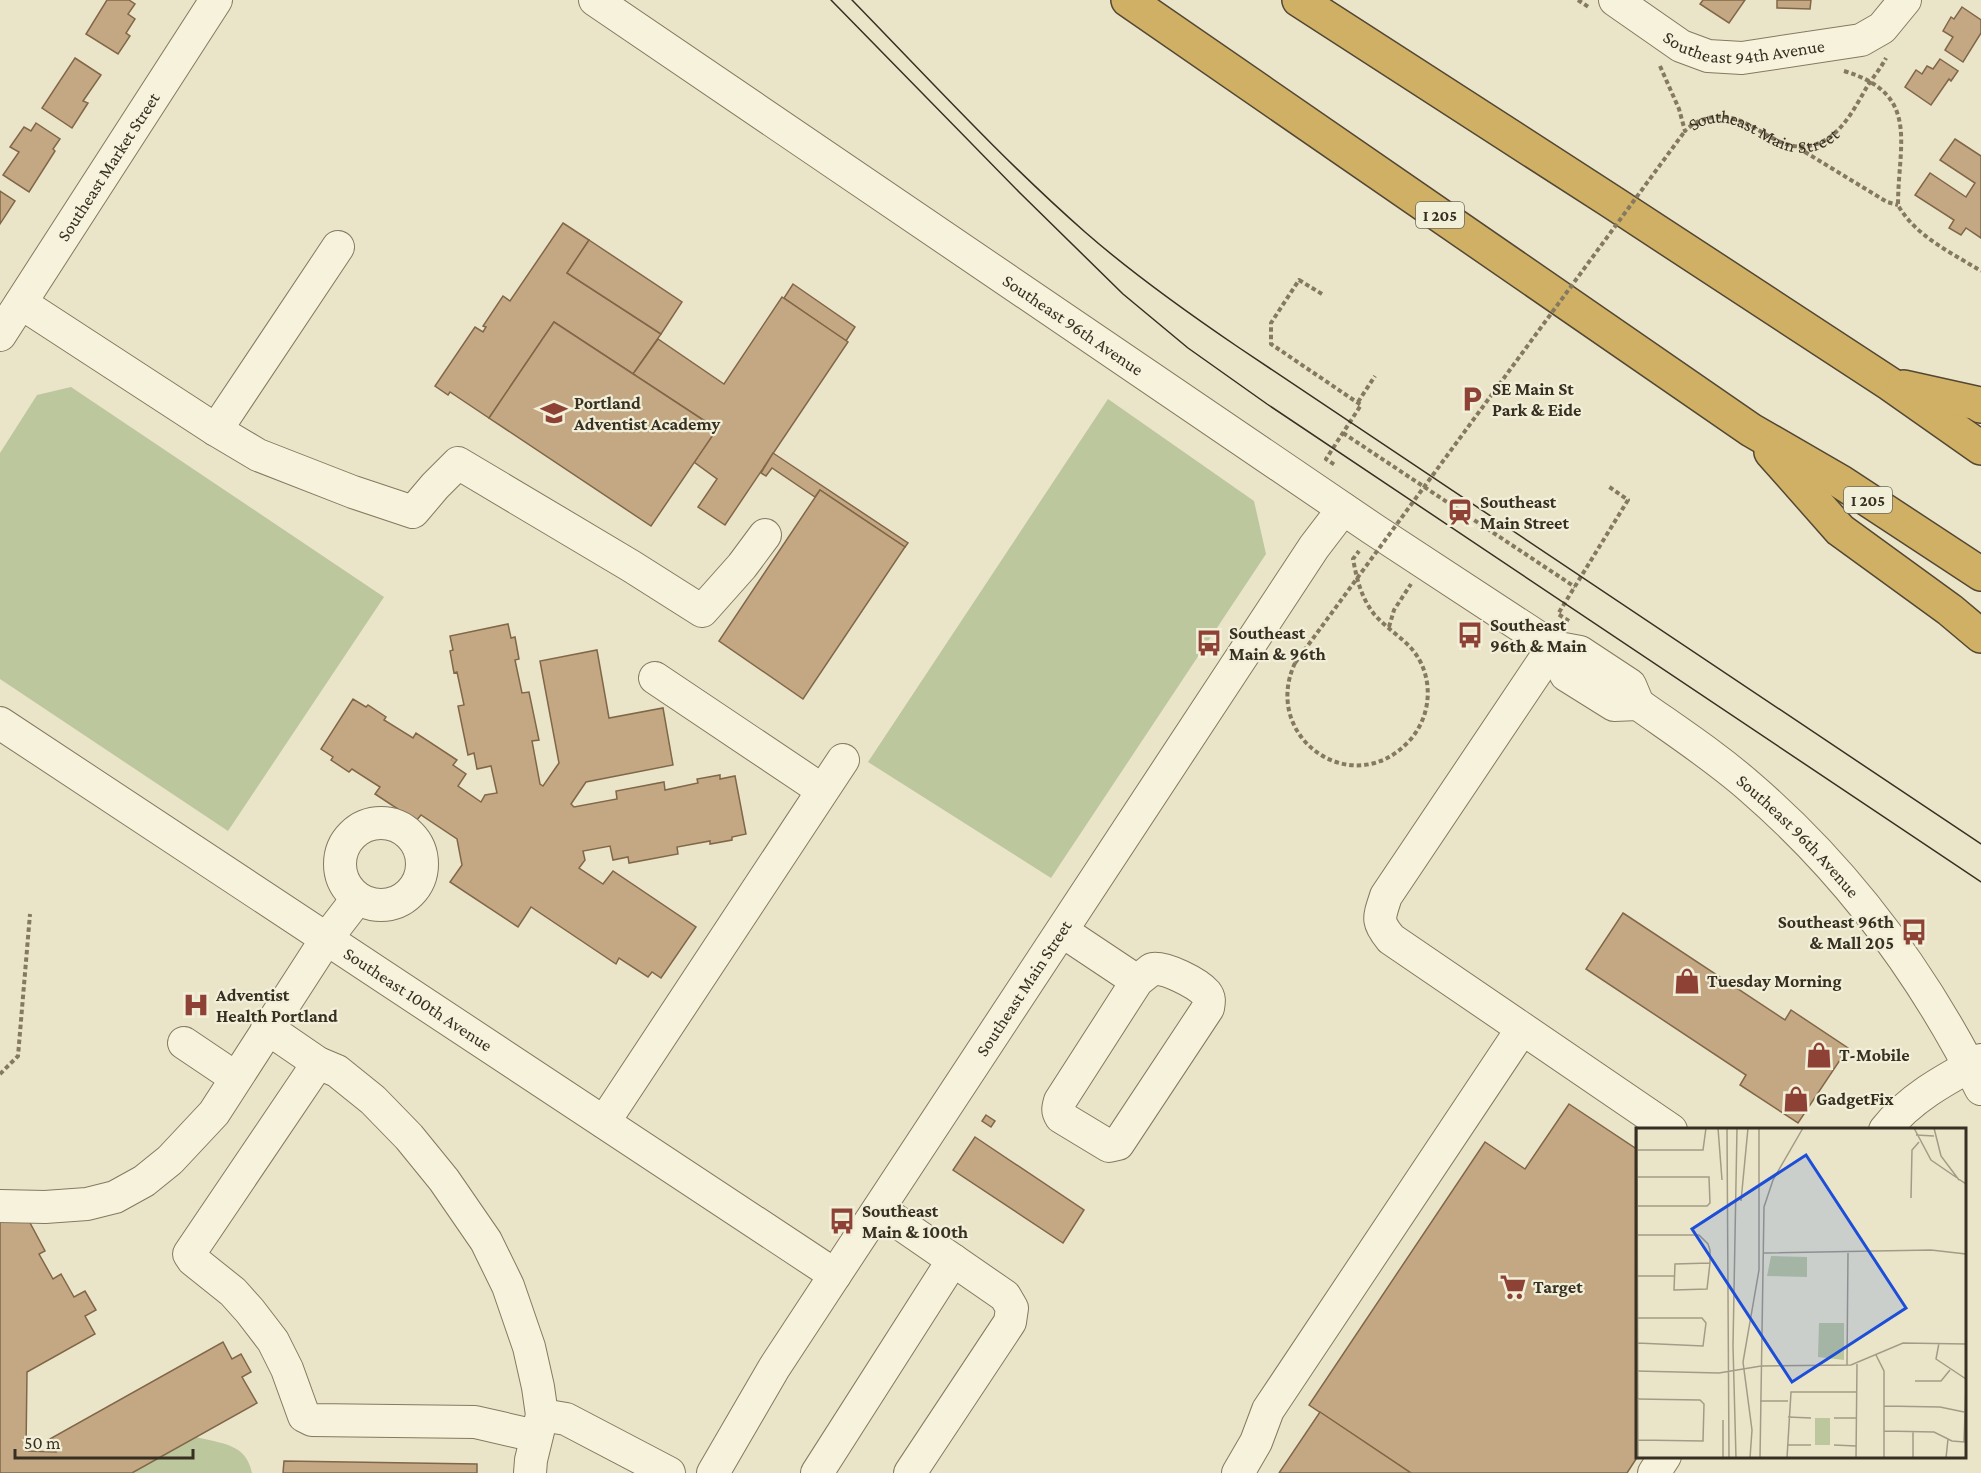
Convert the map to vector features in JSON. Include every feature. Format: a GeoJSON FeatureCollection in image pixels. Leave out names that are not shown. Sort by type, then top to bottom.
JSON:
{"type":"FeatureCollection","features":[{"type":"Feature","properties":{"kind":"highway","name":"I 205"},"geometry":{"type":"LineString","coordinates":[[1128,0],[1752,430],[1841,482],[1981,574]]}},
{"type":"Feature","properties":{"kind":"highway"},"geometry":{"type":"LineString","coordinates":[[1299,0],[1890,384],[1981,448]]}},
{"type":"Feature","properties":{"kind":"highway"},"geometry":{"type":"LineString","coordinates":[[1890,384],[1981,406]]}},
{"type":"Feature","properties":{"kind":"highway"},"geometry":{"type":"LineString","coordinates":[[1752,430],[1840,530],[1950,610],[1981,636]]}},
{"type":"Feature","properties":{"kind":"street","name":"Southeast Market Street"},"geometry":{"type":"LineString","coordinates":[[0,335],[216,0]]}},
{"type":"Feature","properties":{"kind":"street","name":"Southeast 96th Avenue"},"geometry":{"type":"LineString","coordinates":[[595,0],[1343,509],[1553,647],[1566,675],[1576,682],[1614,705],[1638,704],[1750,787],[1801,835],[1858,896],[1900,951],[1977,1072]]}},
{"type":"Feature","properties":{"kind":"street","name":"Southeast 94th Avenue"},"geometry":{"type":"LineString","coordinates":[[1607,7],[1681,46],[1708,56],[1742,58],[1861,40],[1882,28],[1905,0]]}},
{"type":"Feature","properties":{"kind":"street"},"geometry":{"type":"LineString","coordinates":[[216,430],[338,247]]}},
{"type":"Feature","properties":{"kind":"street"},"geometry":{"type":"LineString","coordinates":[[21,303],[258,455],[353,492],[413,512],[458,462],[702,611],[742,566],[765,535]]}},
{"type":"Feature","properties":{"kind":"street","name":"Southeast Main Street"},"geometry":{"type":"LineString","coordinates":[[713,1473],[774,1368],[1314,547],[1343,509]]}},
{"type":"Feature","properties":{"kind":"street"},"geometry":{"type":"LineString","coordinates":[[1553,647],[1386,896],[1380,915],[1381,927],[1391,939],[1668,1128]]}},
{"type":"Feature","properties":{"kind":"street"},"geometry":{"type":"LineString","coordinates":[[655,678],[822,790]]}},
{"type":"Feature","properties":{"kind":"street","name":"Southeast 100th Avenue"},"geometry":{"type":"LineString","coordinates":[[0,723],[835,1275]]}},
{"type":"Feature","properties":{"kind":"street"},"geometry":{"type":"LineString","coordinates":[[604,1122],[843,760]]}},
{"type":"Feature","properties":{"kind":"street"},"geometry":{"type":"LineString","coordinates":[[0,1206],[45,1207],[87,1204],[115,1197],[144,1181],[170,1160],[214,1113],[327,938],[357,899]]}},
{"type":"Feature","properties":{"kind":"street"},"geometry":{"type":"LineString","coordinates":[[1062,931],[1137,981]]}},
{"type":"Feature","properties":{"kind":"street"},"geometry":{"type":"LineString","coordinates":[[1152,969],[1167,970],[1205,992],[1208,995],[1209,1004],[1118,1144],[1109,1146],[1061,1117],[1058,1107],[1137,981],[1152,969]]}},
{"type":"Feature","properties":{"kind":"street"},"geometry":{"type":"LineString","coordinates":[[267,1028],[318,1063],[337,1071],[364,1093],[409,1137],[444,1180],[486,1241],[508,1286],[529,1347],[538,1387],[539,1426],[530,1473]]}},
{"type":"Feature","properties":{"kind":"street"},"geometry":{"type":"LineString","coordinates":[[1238,1473],[1256,1442],[1268,1410],[1522,1029]]}},
{"type":"Feature","properties":{"kind":"street"},"geometry":{"type":"LineString","coordinates":[[184,1043],[236,1078]]}},
{"type":"Feature","properties":{"kind":"street"},"geometry":{"type":"LineString","coordinates":[[318,1063],[189,1254],[193,1260],[233,1292],[273,1341],[287,1369],[304,1416],[312,1420],[469,1422],[506,1428],[539,1426],[566,1419],[669,1473]]}},
{"type":"Feature","properties":{"kind":"street"},"geometry":{"type":"LineString","coordinates":[[1887,1128],[1914,1101],[1949,1076],[1977,1072]]}},
{"type":"Feature","properties":{"kind":"street"},"geometry":{"type":"LineString","coordinates":[[879,1209],[1005,1296],[1012,1308],[1010,1322],[910,1473]]}},
{"type":"Feature","properties":{"kind":"street"},"geometry":{"type":"LineString","coordinates":[[817,1473],[953,1260]]}},
{"type":"Feature","properties":{"kind":"street"},"geometry":{"type":"LineString","coordinates":[[1654,1473],[1664,1458]]}},
{"type":"Feature","properties":{"kind":"path"},"geometry":{"type":"LineString","coordinates":[[1578,0],[1607,7]]}},
{"type":"Feature","properties":{"kind":"path"},"geometry":{"type":"LineString","coordinates":[[1658,60],[1679,109],[1685,131]]}},
{"type":"Feature","properties":{"kind":"path"},"geometry":{"type":"LineString","coordinates":[[1838,70],[1870,82],[1886,94],[1898,112],[1902,135],[1898,205],[1909,223],[1981,271]]}},
{"type":"Feature","properties":{"kind":"path","name":"Southeast Main Street"},"geometry":{"type":"LineString","coordinates":[[1353,560],[1359,589],[1374,613],[1413,650],[1428,684],[1425,715],[1417,732],[1400,752],[1383,761],[1366,765],[1344,764],[1328,759],[1309,748],[1295,730],[1289,707],[1289,675],[1295,663],[1685,131],[1699,120],[1727,117],[1749,124],[1784,143],[1800,146],[1818,143],[1837,132],[1870,82]]}},
{"type":"Feature","properties":{"kind":"path"},"geometry":{"type":"LineString","coordinates":[[1800,146],[1805,152],[1887,202],[1898,205]]}},
{"type":"Feature","properties":{"kind":"path"},"geometry":{"type":"LineString","coordinates":[[1322,294],[1299,280],[1271,323],[1271,344],[1361,405],[1326,459],[1335,465]]}},
{"type":"Feature","properties":{"kind":"path"},"geometry":{"type":"LineString","coordinates":[[1358,402],[1375,376]]}},
{"type":"Feature","properties":{"kind":"path"},"geometry":{"type":"LineString","coordinates":[[1343,433],[1575,587]]}},
{"type":"Feature","properties":{"kind":"path"},"geometry":{"type":"LineString","coordinates":[[1577,626],[1558,614],[1628,500],[1608,486]]}},
{"type":"Feature","properties":{"kind":"path"},"geometry":{"type":"LineString","coordinates":[[1389,628],[1394,609],[1425,563]]}},
{"type":"Feature","properties":{"kind":"path"},"geometry":{"type":"LineString","coordinates":[[0,1074],[18,1056],[30,914]]}},
{"type":"Feature","properties":{"kind":"green space"},"geometry":{"type":"Polygon","coordinates":[[[71,387],[384,597],[228,831],[0,679],[0,453],[37,395],[71,387]]]}},
{"type":"Feature","properties":{"kind":"green space"},"geometry":{"type":"Polygon","coordinates":[[[1108,399],[1254,501],[1266,554],[1051,878],[868,762],[1108,399]]]}},
{"type":"Feature","properties":{"kind":"green space"},"geometry":{"type":"Polygon","coordinates":[[[196,1437],[238,1450],[249,1463],[252,1473],[132,1473],[196,1437]]]}},
{"type":"Feature","properties":{"kind":"building"},"geometry":{"type":"Polygon","coordinates":[[[107,0],[129,0],[135,4],[128,14],[135,19],[126,33],[130,36],[118,54],[86,34],[107,0]]]}},
{"type":"Feature","properties":{"kind":"building"},"geometry":{"type":"Polygon","coordinates":[[[1703,0],[1745,0],[1729,23],[1700,4],[1703,0]]]}},
{"type":"Feature","properties":{"kind":"building"},"geometry":{"type":"Polygon","coordinates":[[[1777,0],[1811,0],[1810,9],[1777,8],[1777,0]]]}},
{"type":"Feature","properties":{"kind":"building"},"geometry":{"type":"Polygon","coordinates":[[[1962,7],[1981,20],[1981,33],[1963,62],[1945,50],[1953,37],[1943,31],[1951,17],[1954,19],[1962,7]]]}},
{"type":"Feature","properties":{"kind":"building"},"geometry":{"type":"Polygon","coordinates":[[[75,58],[101,75],[83,101],[88,103],[72,128],[42,108],[75,58]]]}},
{"type":"Feature","properties":{"kind":"building"},"geometry":{"type":"Polygon","coordinates":[[[1940,59],[1958,71],[1951,81],[1949,79],[1931,105],[1905,87],[1916,70],[1922,74],[1927,66],[1933,69],[1940,59]]]}},
{"type":"Feature","properties":{"kind":"building"},"geometry":{"type":"Polygon","coordinates":[[[36,123],[60,139],[29,192],[3,175],[19,152],[10,147],[24,127],[31,131],[36,123]]]}},
{"type":"Feature","properties":{"kind":"building"},"geometry":{"type":"Polygon","coordinates":[[[1955,139],[1981,156],[1981,238],[1966,228],[1961,235],[1949,228],[1954,220],[1915,195],[1930,173],[1966,197],[1975,183],[1940,160],[1955,139]]]}},
{"type":"Feature","properties":{"kind":"building"},"geometry":{"type":"Polygon","coordinates":[[[0,191],[15,201],[0,224],[0,191]]]}},
{"type":"Feature","properties":{"kind":"building"},"geometry":{"type":"Polygon","coordinates":[[[563,223],[589,240],[567,273],[661,334],[633,374],[554,322],[489,418],[450,392],[448,395],[435,386],[475,327],[483,332],[486,327],[483,326],[503,296],[510,301],[563,223]]]}},
{"type":"Feature","properties":{"kind":"building"},"geometry":{"type":"Polygon","coordinates":[[[589,240],[682,302],[661,334],[567,273],[589,240]]]}},
{"type":"Feature","properties":{"kind":"building"},"geometry":{"type":"Polygon","coordinates":[[[793,284],[855,327],[846,341],[784,298],[793,284]]]}},
{"type":"Feature","properties":{"kind":"building"},"geometry":{"type":"Polygon","coordinates":[[[782,297],[848,342],[725,525],[698,507],[717,479],[694,462],[717,429],[633,374],[658,339],[724,384],[782,297]]]}},
{"type":"Feature","properties":{"kind":"building"},"geometry":{"type":"Polygon","coordinates":[[[554,322],[717,429],[651,526],[489,418],[554,322]]]}},
{"type":"Feature","properties":{"kind":"building"},"geometry":{"type":"Polygon","coordinates":[[[773,453],[908,543],[905,547],[820,490],[815,497],[772,468],[766,476],[761,473],[773,453]]]}},
{"type":"Feature","properties":{"kind":"building"},"geometry":{"type":"Polygon","coordinates":[[[820,490],[905,547],[803,699],[719,641],[820,490]]]}},
{"type":"Feature","properties":{"kind":"building"},"geometry":{"type":"Polygon","coordinates":[[[508,624],[511,638],[515,637],[519,659],[515,660],[522,693],[529,692],[539,740],[532,741],[540,784],[543,786],[559,763],[540,661],[597,650],[609,718],[663,708],[673,765],[586,782],[571,804],[574,807],[617,799],[616,791],[664,782],[665,790],[698,783],[697,779],[720,775],[720,779],[735,776],[746,834],[732,837],[732,840],[677,847],[678,854],[629,863],[628,857],[613,860],[610,846],[583,851],[585,860],[579,868],[603,884],[613,871],[696,927],[661,978],[652,972],[648,977],[619,958],[616,964],[531,907],[518,927],[450,882],[462,865],[457,839],[421,815],[416,821],[375,794],[380,787],[352,769],[349,772],[331,760],[333,757],[321,749],[353,699],[366,707],[368,705],[386,717],[384,720],[413,738],[416,733],[457,760],[453,765],[466,774],[458,786],[481,802],[485,795],[497,793],[491,766],[477,769],[474,753],[468,755],[458,706],[464,705],[457,672],[454,673],[450,636],[508,624]]]}},
{"type":"Feature","properties":{"kind":"building"},"geometry":{"type":"Polygon","coordinates":[[[1623,913],[1785,1020],[1791,1010],[1848,1048],[1798,1123],[1740,1085],[1746,1075],[1586,969],[1623,913]]]}},
{"type":"Feature","properties":{"kind":"building","name":"Target"},"geometry":{"type":"Polygon","coordinates":[[[1569,1104],[1636,1149],[1637,1458],[1627,1473],[1411,1473],[1309,1405],[1485,1142],[1525,1169],[1569,1104]]]}},
{"type":"Feature","properties":{"kind":"building"},"geometry":{"type":"Polygon","coordinates":[[[986,1115],[995,1121],[991,1127],[982,1121],[986,1115]]]}},
{"type":"Feature","properties":{"kind":"building"},"geometry":{"type":"Polygon","coordinates":[[[975,1137],[1084,1210],[1063,1243],[953,1170],[975,1137]]]}},
{"type":"Feature","properties":{"kind":"building"},"geometry":{"type":"Polygon","coordinates":[[[0,1221],[29,1221],[45,1251],[39,1254],[53,1279],[61,1274],[74,1297],[85,1291],[96,1310],[85,1316],[95,1334],[27,1372],[26,1451],[56,1452],[48,1440],[223,1342],[232,1359],[241,1354],[251,1372],[242,1377],[257,1403],[132,1473],[0,1473],[0,1221]]]}},
{"type":"Feature","properties":{"kind":"building"},"geometry":{"type":"Polygon","coordinates":[[[1320,1412],[1411,1473],[1279,1473],[1320,1412]]]}},
{"type":"Feature","properties":{"kind":"building"},"geometry":{"type":"Polygon","coordinates":[[[284,1461],[477,1464],[477,1473],[283,1473],[284,1461]]]}},
{"type":"Feature","properties":{"kind":"tram line"},"geometry":{"type":"LineString","coordinates":[[831,0],[1019,192],[1123,294],[1188,348],[1267,404],[1981,882]]}},
{"type":"Feature","properties":{"kind":"tram line"},"geometry":{"type":"LineString","coordinates":[[852,0],[966,118],[1055,205],[1122,263],[1160,292],[1238,347],[1981,844]]}},
{"type":"Feature","properties":{"kind":"place","name":"SE Main St Park & Eide"},"geometry":{"type":"Point","coordinates":[1472,399]}},
{"type":"Feature","properties":{"kind":"place","name":"Portland Adventist Academy"},"geometry":{"type":"Point","coordinates":[554,413]}},
{"type":"Feature","properties":{"kind":"place","name":"Southeast Main Street"},"geometry":{"type":"Point","coordinates":[1460,512]}},
{"type":"Feature","properties":{"kind":"place","name":"Southeast 96th & Main"},"geometry":{"type":"Point","coordinates":[1470,635]}},
{"type":"Feature","properties":{"kind":"place","name":"Southeast Main & 96th"},"geometry":{"type":"Point","coordinates":[1209,643]}},
{"type":"Feature","properties":{"kind":"place","name":"Southeast 96th & Mall 205"},"geometry":{"type":"Point","coordinates":[1914,932]}},
{"type":"Feature","properties":{"kind":"place","name":"Tuesday Morning"},"geometry":{"type":"Point","coordinates":[1687,981]}},
{"type":"Feature","properties":{"kind":"place","name":"Adventist Health Portland"},"geometry":{"type":"Point","coordinates":[196,1005]}},
{"type":"Feature","properties":{"kind":"place","name":"T-Mobile"},"geometry":{"type":"Point","coordinates":[1819,1055]}},
{"type":"Feature","properties":{"kind":"place","name":"GadgetFix"},"geometry":{"type":"Point","coordinates":[1796,1099]}},
{"type":"Feature","properties":{"kind":"place","name":"Southeast Main & 100th"},"geometry":{"type":"Point","coordinates":[842,1221]}},
{"type":"Feature","properties":{"kind":"place","name":"Target"},"geometry":{"type":"Point","coordinates":[1513,1287]}}]}
